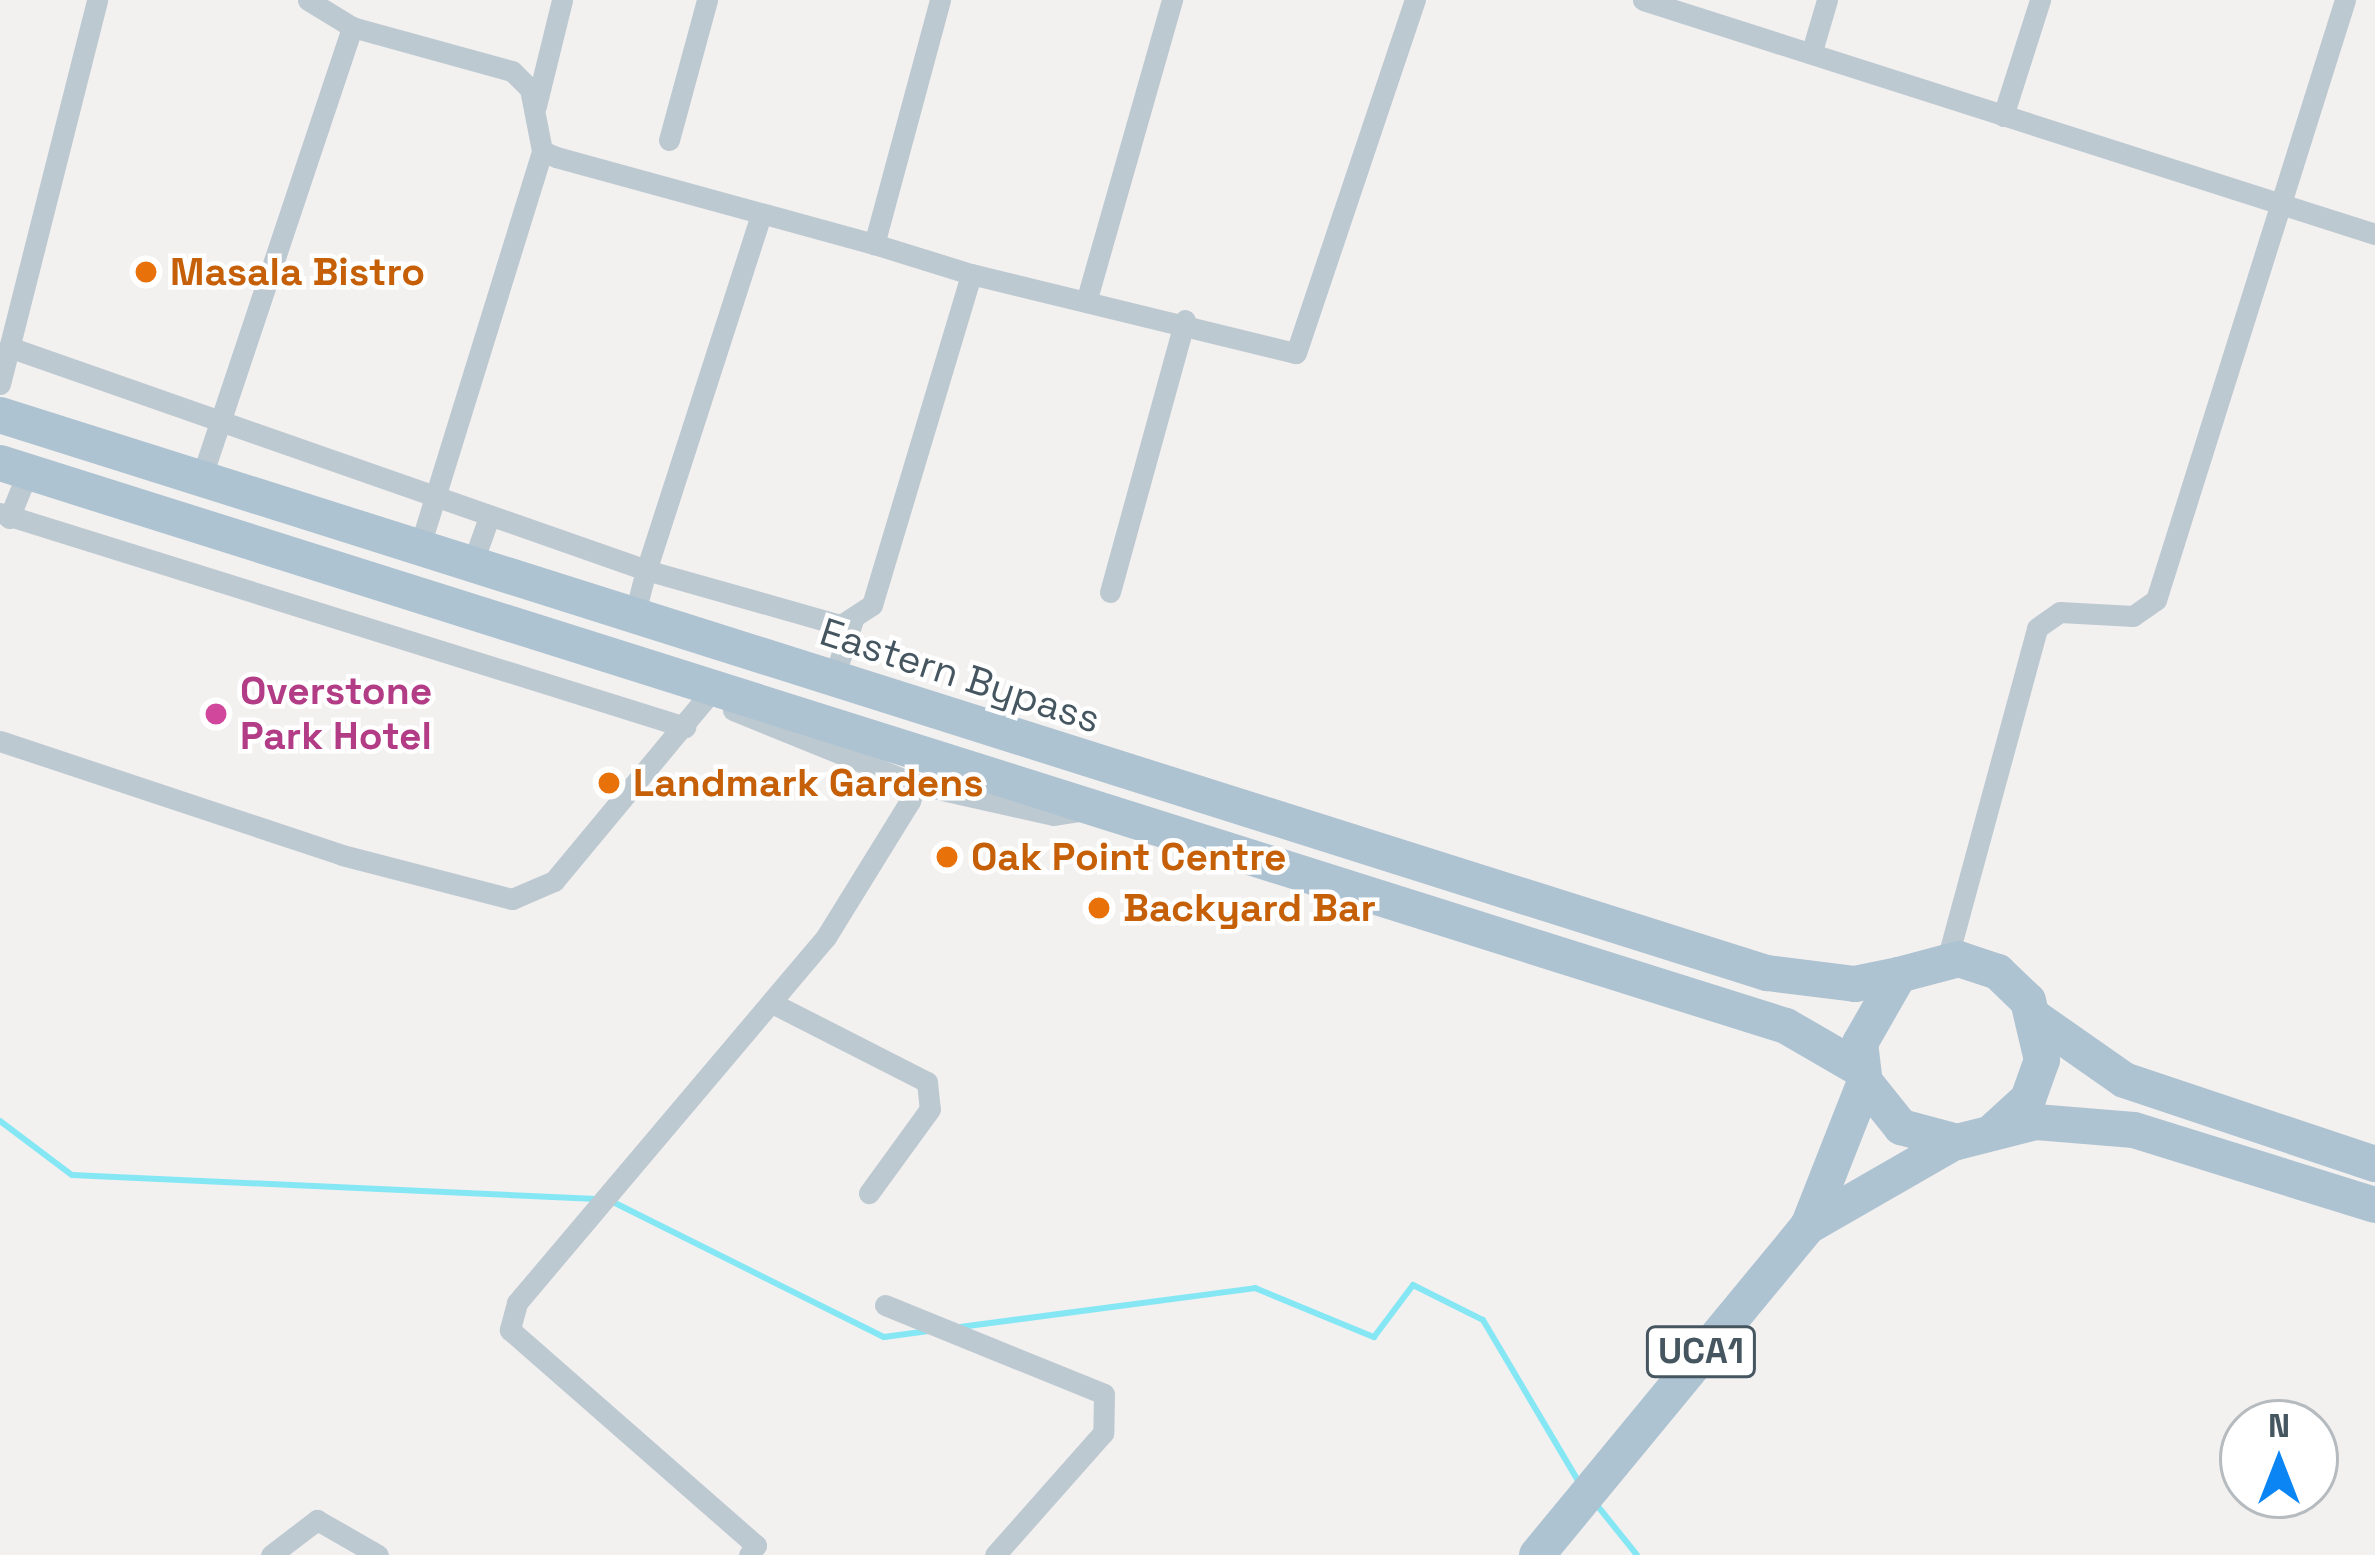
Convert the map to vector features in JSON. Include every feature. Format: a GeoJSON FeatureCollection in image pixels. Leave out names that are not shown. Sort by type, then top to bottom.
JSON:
{"type":"FeatureCollection","features":[{"type":"Feature","properties":{"kind":"main road","name":"Eastern Bypass"},"geometry":{"type":"LineString","coordinates":[[0,415],[1767,973],[1856,984],[1947,960]]}},
{"type":"Feature","properties":{"kind":"main road","name":"Eastern Bypass"},"geometry":{"type":"LineString","coordinates":[[14,468],[711,692],[1095,803],[1786,1026],[1863,1076],[1901,1127],[1957,1142]]}},
{"type":"Feature","properties":{"kind":"main road"},"geometry":{"type":"LineString","coordinates":[[1947,960],[1998,972],[2037,1019],[2124,1080],[2375,1164]]}},
{"type":"Feature","properties":{"kind":"main road"},"geometry":{"type":"LineString","coordinates":[[1863,1076],[1866,1017],[1899,975]]}},
{"type":"Feature","properties":{"kind":"main road"},"geometry":{"type":"LineString","coordinates":[[1994,1130],[2028,1099],[2042,1060],[2037,1019]]}},
{"type":"Feature","properties":{"kind":"main road","name":"UCA1"},"geometry":{"type":"LineString","coordinates":[[1807,1227],[1863,1076]]}},
{"type":"Feature","properties":{"kind":"main road"},"geometry":{"type":"LineString","coordinates":[[1957,1142],[1994,1130],[2078,1121],[2134,1130],[2375,1205]]}},
{"type":"Feature","properties":{"kind":"main road","name":"UCA1"},"geometry":{"type":"LineString","coordinates":[[1537,1555],[1595,1476],[1807,1227],[1857,1189],[1957,1142]]}},
{"type":"Feature","properties":{"kind":"street"},"geometry":{"type":"LineString","coordinates":[[0,384],[97,0]]}},
{"type":"Feature","properties":{"kind":"street"},"geometry":{"type":"LineString","coordinates":[[308,0],[352,27],[512,71],[536,106]]}},
{"type":"Feature","properties":{"kind":"street"},"geometry":{"type":"LineString","coordinates":[[419,549],[542,151],[536,106],[562,0]]}},
{"type":"Feature","properties":{"kind":"street"},"geometry":{"type":"LineString","coordinates":[[669,140],[707,0]]}},
{"type":"Feature","properties":{"kind":"street"},"geometry":{"type":"LineString","coordinates":[[874,244],[940,0]]}},
{"type":"Feature","properties":{"kind":"street"},"geometry":{"type":"LineString","coordinates":[[1088,295],[1172,0]]}},
{"type":"Feature","properties":{"kind":"street"},"geometry":{"type":"LineString","coordinates":[[542,151],[759,220],[874,244],[971,274],[1088,295],[1296,353],[1415,0]]}},
{"type":"Feature","properties":{"kind":"street"},"geometry":{"type":"LineString","coordinates":[[1643,0],[2375,234]]}},
{"type":"Feature","properties":{"kind":"street"},"geometry":{"type":"LineString","coordinates":[[1812,51],[1827,0]]}},
{"type":"Feature","properties":{"kind":"street"},"geometry":{"type":"LineString","coordinates":[[2003,116],[2040,0]]}},
{"type":"Feature","properties":{"kind":"street"},"geometry":{"type":"LineString","coordinates":[[1947,960],[2037,628],[2060,612],[2150,611],[2345,0]]}},
{"type":"Feature","properties":{"kind":"street"},"geometry":{"type":"LineString","coordinates":[[201,479],[352,27]]}},
{"type":"Feature","properties":{"kind":"street"},"geometry":{"type":"LineString","coordinates":[[634,617],[759,220]]}},
{"type":"Feature","properties":{"kind":"street"},"geometry":{"type":"LineString","coordinates":[[833,680],[853,620],[872,605],[971,274]]}},
{"type":"Feature","properties":{"kind":"street"},"geometry":{"type":"LineString","coordinates":[[1110,592],[1185,320]]}},
{"type":"Feature","properties":{"kind":"street"},"geometry":{"type":"LineString","coordinates":[[9,347],[646,570],[819,622],[853,620]]}},
{"type":"Feature","properties":{"kind":"street"},"geometry":{"type":"LineString","coordinates":[[14,468],[5,516],[685,727]]}},
{"type":"Feature","properties":{"kind":"street"},"geometry":{"type":"LineString","coordinates":[[472,566],[489,517]]}},
{"type":"Feature","properties":{"kind":"street"},"geometry":{"type":"LineString","coordinates":[[404,639],[420,596]]}},
{"type":"Feature","properties":{"kind":"street"},"geometry":{"type":"LineString","coordinates":[[0,741],[342,856],[512,898],[554,880],[711,692],[915,784],[1054,815],[1095,803]]}},
{"type":"Feature","properties":{"kind":"street"},"geometry":{"type":"LineString","coordinates":[[759,1552],[510,1330],[517,1303],[772,1003],[871,874],[915,784]]}},
{"type":"Feature","properties":{"kind":"street"},"geometry":{"type":"LineString","coordinates":[[772,1003],[927,1082],[930,1109],[869,1193]]}},
{"type":"Feature","properties":{"kind":"street"},"geometry":{"type":"LineString","coordinates":[[885,1305],[1104,1394],[1102,1433],[995,1555]]}},
{"type":"Feature","properties":{"kind":"street"},"geometry":{"type":"LineString","coordinates":[[271,1555],[317,1520],[377,1555]]}},
{"type":"Feature","properties":{"kind":"waterway"},"geometry":{"type":"LineString","coordinates":[[0,1121],[72,1175],[596,1199]]}},
{"type":"Feature","properties":{"kind":"waterway"},"geometry":{"type":"LineString","coordinates":[[609,1200],[884,1337],[929,1331]]}},
{"type":"Feature","properties":{"kind":"waterway"},"geometry":{"type":"LineString","coordinates":[[960,1327],[1255,1288],[1374,1337],[1413,1285],[1483,1320],[1580,1484]]}},
{"type":"Feature","properties":{"kind":"waterway"},"geometry":{"type":"LineString","coordinates":[[1596,1504],[1637,1555]]}},
{"type":"Feature","properties":{"kind":"place","name":"Masala Bistro"},"geometry":{"type":"Point","coordinates":[146,272]}},
{"type":"Feature","properties":{"kind":"place","name":"Overstone Park Hotel"},"geometry":{"type":"Point","coordinates":[216,714]}},
{"type":"Feature","properties":{"kind":"place","name":"Landmark Gardens"},"geometry":{"type":"Point","coordinates":[609,783]}},
{"type":"Feature","properties":{"kind":"place","name":"Oak Point Centre"},"geometry":{"type":"Point","coordinates":[947,857]}},
{"type":"Feature","properties":{"kind":"place","name":"Backyard Bar"},"geometry":{"type":"Point","coordinates":[1099,908]}}]}
